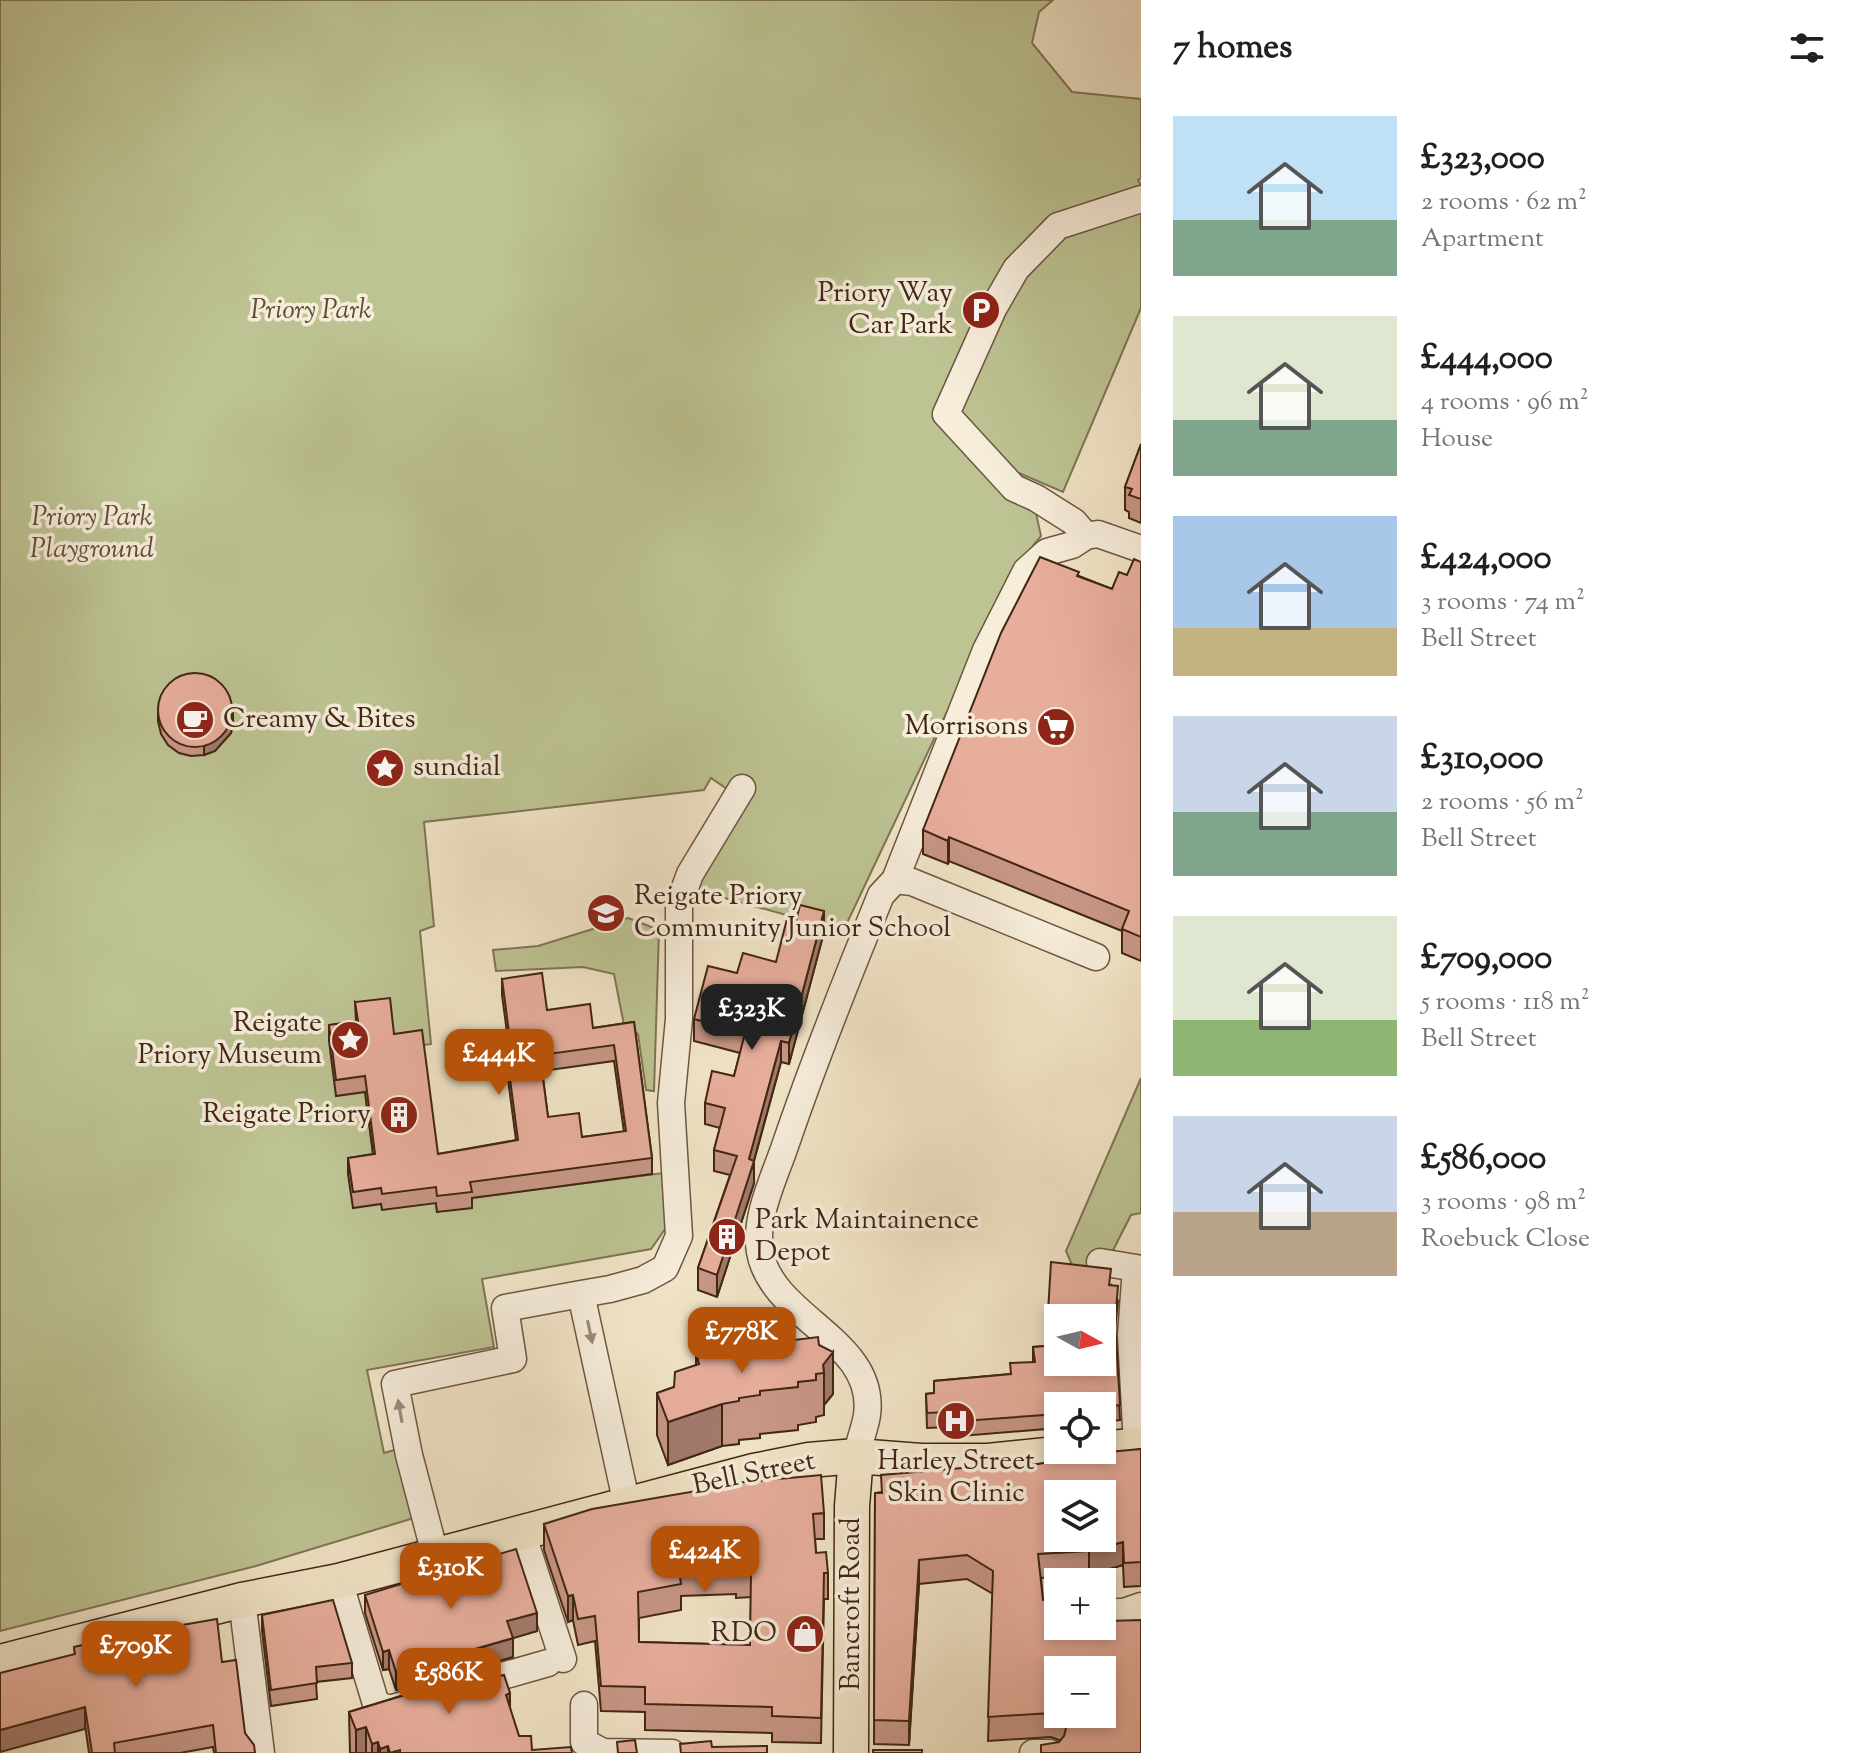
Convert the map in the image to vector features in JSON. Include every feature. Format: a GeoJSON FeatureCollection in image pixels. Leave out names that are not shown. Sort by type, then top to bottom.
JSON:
{"type":"FeatureCollection","features":[{"type":"Feature","properties":{"kind":"main road","name":"Bell Street"},"geometry":{"type":"LineString","coordinates":[[1116,1448],[1139,1446]]}},
{"type":"Feature","properties":{"kind":"main road","name":"Bell Street"},"geometry":{"type":"LineString","coordinates":[[0,1662],[242,1600],[339,1581],[754,1471],[809,1460],[856,1456],[921,1461],[988,1461],[1044,1455]]}},
{"type":"Feature","properties":{"kind":"main road","name":"Bancroft Road"},"geometry":{"type":"LineString","coordinates":[[851,1753],[852,1506],[856,1456]]}},
{"type":"Feature","properties":{"kind":"main road"},"geometry":{"type":"LineString","coordinates":[[809,1460],[835,1472],[852,1506]]}},
{"type":"Feature","properties":{"kind":"street"},"geometry":{"type":"LineString","coordinates":[[1086,536],[1074,522],[1014,488],[946,414],[993,309],[1016,269],[1058,226],[1141,199]]}},
{"type":"Feature","properties":{"kind":"street"},"geometry":{"type":"LineString","coordinates":[[856,1456],[867,1413],[866,1392],[855,1364],[778,1289],[766,1273],[760,1250],[767,1196],[816,1054],[881,895],[895,880],[986,650],[1026,571],[1047,552],[1072,545],[1086,536],[1098,534],[1141,549]]}},
{"type":"Feature","properties":{"kind":"street"},"geometry":{"type":"LineString","coordinates":[[435,1554],[395,1384],[513,1359],[505,1308],[643,1280],[665,1268],[679,1236],[671,1103],[679,1019],[679,904],[690,874],[742,788]]}},
{"type":"Feature","properties":{"kind":"street"},"geometry":{"type":"LineString","coordinates":[[895,880],[912,882],[1096,957]]}},
{"type":"Feature","properties":{"kind":"street"},"geometry":{"type":"LineString","coordinates":[[1100,1262],[1136,1268],[1131,1335],[1139,1446]]}},
{"type":"Feature","properties":{"kind":"street"},"geometry":{"type":"LineString","coordinates":[[581,1294],[627,1505]]}},
{"type":"Feature","properties":{"kind":"street"},"geometry":{"type":"LineString","coordinates":[[339,1581],[376,1704],[389,1709],[555,1661],[522,1533]]}},
{"type":"Feature","properties":{"kind":"street"},"geometry":{"type":"LineString","coordinates":[[242,1600],[261,1753]]}},
{"type":"Feature","properties":{"kind":"street"},"geometry":{"type":"LineString","coordinates":[[1116,1612],[1141,1606]]}},
{"type":"Feature","properties":{"kind":"street"},"geometry":{"type":"LineString","coordinates":[[584,1705],[584,1742],[603,1752],[672,1753]]}},
{"type":"Feature","properties":{"kind":"street"},"geometry":{"type":"LineString","coordinates":[[1033,1753],[1050,1753]]}},
{"type":"Feature","properties":{"kind":"green space","name":"Priory Park"},"geometry":{"type":"Polygon","coordinates":[[[0,0],[1053,0],[1039,12],[1032,43],[1072,92],[1141,99],[1141,178],[1138,180],[1141,185],[1141,308],[1063,492],[1019,473],[1006,495],[1035,509],[1041,536],[1015,568],[847,923],[826,926],[721,897],[707,903],[694,893],[718,846],[747,803],[711,778],[704,790],[424,822],[434,926],[420,931],[431,1044],[394,1050],[356,1018],[358,1037],[336,1095],[365,1092],[375,1170],[434,1193],[437,1212],[470,1198],[663,1173],[670,1222],[651,1249],[482,1279],[494,1347],[367,1370],[384,1453],[398,1449],[414,1518],[256,1566],[0,1631],[0,0]]]}},
{"type":"Feature","properties":{"kind":"green space"},"geometry":{"type":"Polygon","coordinates":[[[628,918],[659,930],[654,1091],[646,1090],[638,1034],[624,1025],[614,974],[583,967],[496,971],[493,950],[538,946],[628,918]]]}},
{"type":"Feature","properties":{"kind":"green space"},"geometry":{"type":"Polygon","coordinates":[[[1141,1078],[1141,1213],[1131,1215],[1104,1268],[1075,1272],[1066,1251],[1141,1078]]]}},
{"type":"Feature","properties":{"kind":"building"},"geometry":{"type":"Polygon","coordinates":[[[1141,444],[1141,499],[1129,495],[1132,489],[1125,487],[1141,444]]]}},
{"type":"Feature","properties":{"kind":"building","name":"Morrisons"},"geometry":{"type":"Polygon","coordinates":[[[1040,557],[1112,589],[1119,572],[1127,575],[1134,559],[1141,562],[1141,937],[1122,929],[1129,911],[949,837],[948,841],[923,830],[1001,633],[1040,557]]]}},
{"type":"Feature","properties":{"kind":"building","name":"Creamy & Bites"},"geometry":{"type":"Polygon","coordinates":[[[188,673],[202,673],[216,679],[226,689],[232,710],[230,724],[216,741],[202,747],[188,747],[174,741],[164,731],[158,717],[158,703],[164,689],[174,679],[188,673]]]}},
{"type":"Feature","properties":{"kind":"building"},"geometry":{"type":"Polygon","coordinates":[[[800,905],[824,911],[789,1043],[781,1041],[749,1159],[754,1161],[717,1275],[698,1268],[737,1156],[714,1150],[725,1108],[705,1103],[712,1071],[734,1076],[745,1033],[694,1019],[708,966],[737,973],[743,953],[776,962],[787,919],[796,921],[800,905]]]}},
{"type":"Feature","properties":{"kind":"building"},"geometry":{"type":"Polygon","coordinates":[[[542,973],[547,1010],[590,1004],[593,1028],[634,1022],[652,1158],[470,1182],[472,1192],[437,1196],[436,1187],[382,1194],[381,1188],[353,1192],[348,1158],[375,1154],[365,1076],[336,1080],[329,1025],[358,1021],[355,1002],[390,998],[394,1034],[422,1030],[438,1154],[518,1140],[505,1041],[510,1040],[502,979],[542,973]],[[614,1045],[540,1055],[548,1117],[579,1113],[582,1137],[626,1131],[614,1045]]]}},
{"type":"Feature","properties":{"kind":"building"},"geometry":{"type":"Polygon","coordinates":[[[1051,1262],[1111,1269],[1109,1285],[1118,1286],[1116,1309],[1116,1304],[1048,1304],[1051,1262]]]}},
{"type":"Feature","properties":{"kind":"building"},"geometry":{"type":"Polygon","coordinates":[[[818,1337],[819,1345],[833,1352],[823,1365],[824,1373],[816,1374],[816,1380],[798,1382],[798,1387],[760,1391],[760,1395],[739,1398],[739,1401],[668,1422],[657,1393],[674,1387],[675,1372],[699,1364],[696,1352],[818,1337]]]}},
{"type":"Feature","properties":{"kind":"building"},"geometry":{"type":"Polygon","coordinates":[[[1116,1338],[1120,1405],[1116,1406],[1116,1392],[1044,1392],[1044,1415],[949,1422],[948,1412],[927,1413],[926,1394],[934,1393],[934,1381],[1011,1374],[1010,1363],[1035,1362],[1033,1347],[1044,1346],[1044,1376],[1116,1376],[1116,1338]]]}},
{"type":"Feature","properties":{"kind":"building"},"geometry":{"type":"Polygon","coordinates":[[[1141,1449],[1141,1562],[1124,1563],[1123,1542],[1116,1544],[1116,1480],[1044,1480],[1044,1552],[1072,1552],[1038,1554],[1044,1600],[1044,1640],[1116,1640],[1116,1621],[1141,1620],[1141,1753],[1041,1753],[1041,1745],[1059,1742],[1066,1728],[1116,1728],[1116,1656],[1044,1656],[1044,1713],[988,1717],[993,1571],[967,1555],[919,1560],[909,1721],[874,1720],[875,1493],[882,1493],[881,1475],[1032,1462],[1032,1465],[1116,1464],[1116,1451],[1141,1449]]]}},
{"type":"Feature","properties":{"kind":"building"},"geometry":{"type":"Polygon","coordinates":[[[821,1475],[824,1513],[813,1514],[816,1553],[826,1552],[828,1573],[824,1573],[821,1718],[772,1716],[772,1707],[645,1704],[645,1687],[601,1686],[595,1616],[578,1619],[573,1595],[568,1596],[544,1524],[592,1509],[714,1488],[714,1485],[821,1475]],[[736,1568],[679,1570],[681,1584],[638,1592],[639,1642],[750,1645],[751,1571],[736,1572],[736,1568]]]}},
{"type":"Feature","properties":{"kind":"building"},"geometry":{"type":"Polygon","coordinates":[[[516,1549],[537,1613],[507,1621],[513,1638],[396,1672],[389,1650],[383,1652],[365,1595],[516,1549]]]}},
{"type":"Feature","properties":{"kind":"building"},"geometry":{"type":"Polygon","coordinates":[[[333,1600],[352,1663],[316,1667],[317,1683],[271,1690],[262,1615],[333,1600]]]}},
{"type":"Feature","properties":{"kind":"building"},"geometry":{"type":"Polygon","coordinates":[[[217,1619],[222,1662],[236,1660],[245,1733],[254,1745],[255,1753],[216,1753],[213,1725],[114,1743],[115,1753],[92,1753],[85,1707],[0,1730],[0,1673],[75,1654],[74,1647],[96,1642],[97,1646],[154,1634],[153,1630],[217,1619]]]}},
{"type":"Feature","properties":{"kind":"building"},"geometry":{"type":"Polygon","coordinates":[[[484,1660],[489,1673],[497,1670],[499,1676],[504,1675],[510,1693],[506,1695],[519,1736],[531,1736],[532,1750],[571,1747],[572,1753],[400,1753],[400,1750],[390,1753],[388,1746],[380,1749],[378,1742],[372,1744],[366,1727],[356,1730],[349,1712],[408,1694],[404,1683],[484,1660]]]}},
{"type":"Feature","properties":{"kind":"building"},"geometry":{"type":"Polygon","coordinates":[[[635,1740],[637,1753],[618,1753],[617,1742],[635,1740]]]}},
{"type":"Feature","properties":{"kind":"building"},"geometry":{"type":"Polygon","coordinates":[[[711,1741],[712,1747],[767,1746],[767,1753],[681,1753],[680,1744],[711,1741]]]}},
{"type":"Feature","properties":{"kind":"building"},"geometry":{"type":"Polygon","coordinates":[[[873,1750],[922,1750],[922,1753],[873,1753],[873,1750]]]}},
{"type":"Feature","properties":{"kind":"place","name":"Priory Way Car Park"},"geometry":{"type":"Point","coordinates":[981,310]}},
{"type":"Feature","properties":{"kind":"place","name":"Creamy & Bites"},"geometry":{"type":"Point","coordinates":[195,720]}},
{"type":"Feature","properties":{"kind":"place","name":"Morrisons"},"geometry":{"type":"Point","coordinates":[1056,727]}},
{"type":"Feature","properties":{"kind":"place","name":"sundial"},"geometry":{"type":"Point","coordinates":[385,768]}},
{"type":"Feature","properties":{"kind":"place","name":"Reigate Priory Community Junior School"},"geometry":{"type":"Point","coordinates":[606,913]}},
{"type":"Feature","properties":{"kind":"place","name":"Reigate Priory Museum"},"geometry":{"type":"Point","coordinates":[350,1040]}},
{"type":"Feature","properties":{"kind":"place","name":"Reigate Priory"},"geometry":{"type":"Point","coordinates":[399,1115]}},
{"type":"Feature","properties":{"kind":"place","name":"Park Maintainence Depot"},"geometry":{"type":"Point","coordinates":[727,1237]}},
{"type":"Feature","properties":{"kind":"place","name":"Harley Street Skin Clinic"},"geometry":{"type":"Point","coordinates":[956,1421]}},
{"type":"Feature","properties":{"kind":"place","name":"RDO"},"geometry":{"type":"Point","coordinates":[805,1634]}},
{"type":"Feature","properties":{"kind":"park label","name":"Priory Park Playground"},"geometry":{"type":"Point","coordinates":[92,534]}}]}
